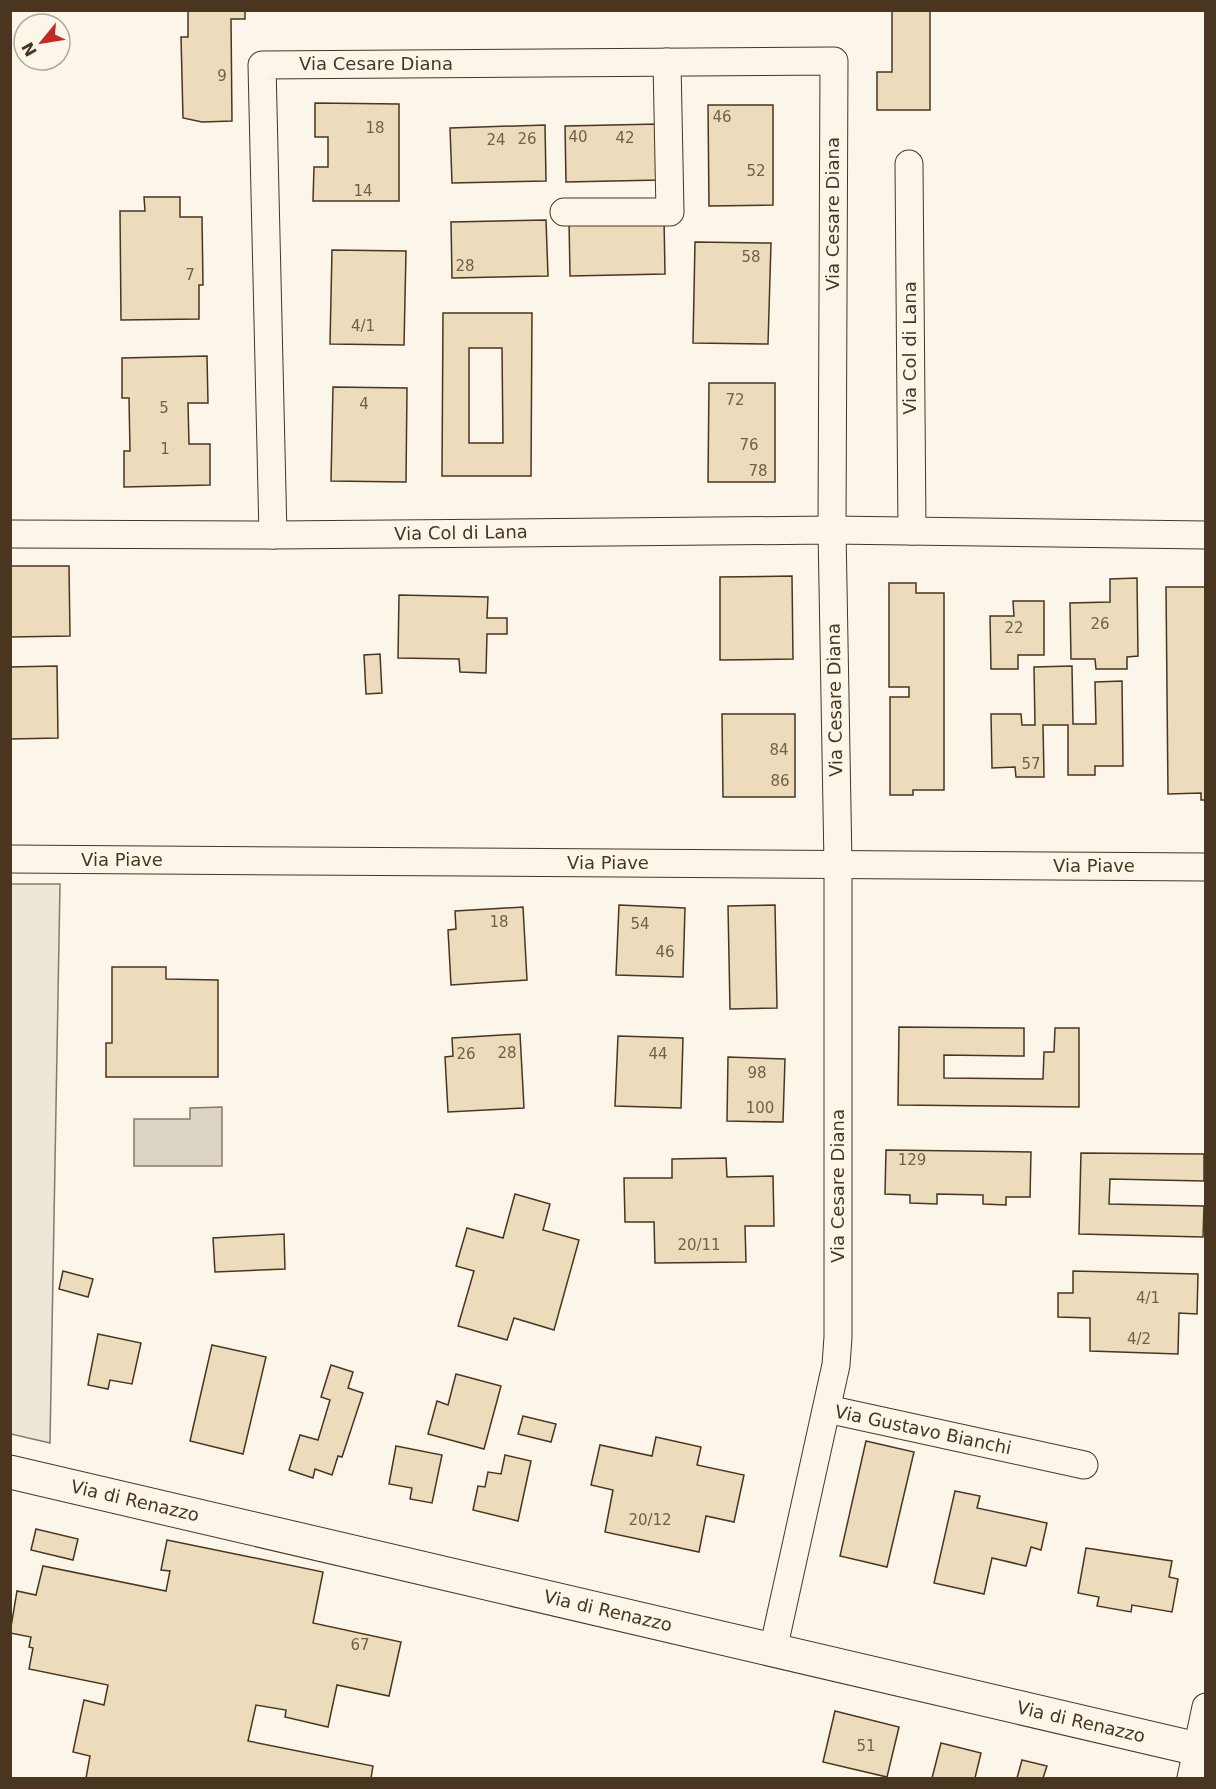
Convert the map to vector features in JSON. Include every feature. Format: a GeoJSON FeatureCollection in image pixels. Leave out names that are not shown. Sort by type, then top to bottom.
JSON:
{"type":"FeatureCollection","features":[{"type":"Feature","properties":{"kind":"street","name":"Via Cesare Diana"},"geometry":{"type":"LineString","coordinates":[[273,535],[262,65],[834,61],[832,530],[838,864],[838,1337],[836,1365],[827,1409]]}},
{"type":"Feature","properties":{"kind":"street"},"geometry":{"type":"LineString","coordinates":[[564,212],[670,212],[667,62]]}},
{"type":"Feature","properties":{"kind":"street","name":"Via Col di Lana"},"geometry":{"type":"LineString","coordinates":[[909,164],[912,531]]}},
{"type":"Feature","properties":{"kind":"street","name":"Via Col di Lana"},"geometry":{"type":"LineString","coordinates":[[10,534],[273,535],[832,530],[1206,535]]}},
{"type":"Feature","properties":{"kind":"street","name":"Via Piave"},"geometry":{"type":"LineString","coordinates":[[10,859],[1206,867]]}},
{"type":"Feature","properties":{"kind":"street","name":"Via Gustavo Bianchi"},"geometry":{"type":"LineString","coordinates":[[773,1650],[827,1409],[1084,1465]]}},
{"type":"Feature","properties":{"kind":"street","name":"Via di Renazzo"},"geometry":{"type":"LineString","coordinates":[[11,1476],[773,1650],[1198,1759]]}},
{"type":"Feature","properties":{"kind":"street"},"geometry":{"type":"LineString","coordinates":[[1198,1759],[1206,1707]]}},
{"type":"Feature","properties":{"kind":"shaded area"},"geometry":{"type":"Polygon","coordinates":[[[11,884],[60,884],[50,1443],[11,1434],[11,884]]]}},
{"type":"Feature","properties":{"kind":"shaded area"},"geometry":{"type":"Polygon","coordinates":[[[222,1107],[222,1166],[134,1166],[134,1119],[190,1119],[190,1108],[222,1107]]]}},
{"type":"Feature","properties":{"kind":"building"},"geometry":{"type":"Polygon","coordinates":[[[188,10],[245,10],[245,19],[231,19],[232,121],[202,122],[183,118],[181,37],[188,37],[188,10]]]}},
{"type":"Feature","properties":{"kind":"building"},"geometry":{"type":"Polygon","coordinates":[[[892,10],[930,10],[930,110],[877,110],[877,72],[892,72],[892,10]]]}},
{"type":"Feature","properties":{"kind":"building"},"geometry":{"type":"Polygon","coordinates":[[[315,103],[399,104],[399,201],[313,201],[314,167],[328,167],[328,137],[315,137],[315,103]]]}},
{"type":"Feature","properties":{"kind":"building"},"geometry":{"type":"Polygon","coordinates":[[[708,105],[773,105],[773,205],[709,206],[708,105]]]}},
{"type":"Feature","properties":{"kind":"building"},"geometry":{"type":"Polygon","coordinates":[[[659,124],[660,180],[566,182],[565,126],[659,124]]]}},
{"type":"Feature","properties":{"kind":"building"},"geometry":{"type":"Polygon","coordinates":[[[545,125],[546,181],[452,183],[450,128],[545,125]]]}},
{"type":"Feature","properties":{"kind":"building"},"geometry":{"type":"Polygon","coordinates":[[[144,197],[180,197],[180,217],[202,217],[203,285],[199,285],[199,319],[121,320],[120,211],[145,211],[144,197]]]}},
{"type":"Feature","properties":{"kind":"building"},"geometry":{"type":"Polygon","coordinates":[[[664,218],[665,274],[570,276],[569,220],[664,218]]]}},
{"type":"Feature","properties":{"kind":"building"},"geometry":{"type":"Polygon","coordinates":[[[546,220],[548,276],[452,278],[451,222],[546,220]]]}},
{"type":"Feature","properties":{"kind":"building"},"geometry":{"type":"Polygon","coordinates":[[[695,242],[771,243],[768,344],[693,343],[695,242]]]}},
{"type":"Feature","properties":{"kind":"building"},"geometry":{"type":"Polygon","coordinates":[[[332,250],[406,251],[404,345],[330,344],[332,250]]]}},
{"type":"Feature","properties":{"kind":"building"},"geometry":{"type":"Polygon","coordinates":[[[443,313],[532,313],[531,476],[442,476],[443,313]],[[469,348],[469,443],[503,443],[502,348],[469,348]]]}},
{"type":"Feature","properties":{"kind":"building"},"geometry":{"type":"Polygon","coordinates":[[[207,356],[208,403],[188,403],[189,444],[210,444],[210,485],[124,487],[124,451],[130,451],[129,398],[122,398],[122,358],[207,356]]]}},
{"type":"Feature","properties":{"kind":"building"},"geometry":{"type":"Polygon","coordinates":[[[709,383],[775,383],[775,482],[708,482],[709,383]]]}},
{"type":"Feature","properties":{"kind":"building"},"geometry":{"type":"Polygon","coordinates":[[[333,387],[407,388],[406,482],[331,481],[333,387]]]}},
{"type":"Feature","properties":{"kind":"building"},"geometry":{"type":"Polygon","coordinates":[[[10,566],[69,566],[70,636],[10,637],[10,566]]]}},
{"type":"Feature","properties":{"kind":"building"},"geometry":{"type":"Polygon","coordinates":[[[792,576],[793,659],[720,660],[720,577],[792,576]]]}},
{"type":"Feature","properties":{"kind":"building"},"geometry":{"type":"Polygon","coordinates":[[[1137,578],[1138,656],[1127,657],[1127,669],[1096,669],[1095,659],[1071,659],[1070,603],[1110,602],[1110,579],[1137,578]]]}},
{"type":"Feature","properties":{"kind":"building"},"geometry":{"type":"Polygon","coordinates":[[[889,583],[916,583],[916,593],[944,593],[944,790],[913,790],[913,795],[890,795],[890,697],[909,697],[909,687],[889,687],[889,583]]]}},
{"type":"Feature","properties":{"kind":"building"},"geometry":{"type":"Polygon","coordinates":[[[1166,587],[1206,587],[1206,800],[1201,800],[1201,793],[1168,794],[1166,587]]]}},
{"type":"Feature","properties":{"kind":"building"},"geometry":{"type":"Polygon","coordinates":[[[399,595],[488,597],[487,618],[507,618],[507,634],[487,634],[486,673],[460,672],[459,659],[398,658],[399,595]]]}},
{"type":"Feature","properties":{"kind":"building"},"geometry":{"type":"Polygon","coordinates":[[[1013,601],[1044,601],[1044,655],[1018,655],[1018,669],[991,669],[990,616],[1014,616],[1013,601]]]}},
{"type":"Feature","properties":{"kind":"building"},"geometry":{"type":"Polygon","coordinates":[[[380,654],[382,693],[366,694],[364,655],[380,654]]]}},
{"type":"Feature","properties":{"kind":"building"},"geometry":{"type":"Polygon","coordinates":[[[57,666],[58,738],[10,739],[10,667],[57,666]]]}},
{"type":"Feature","properties":{"kind":"building"},"geometry":{"type":"Polygon","coordinates":[[[1072,666],[1073,724],[1096,724],[1095,682],[1122,681],[1123,766],[1095,766],[1095,775],[1068,775],[1068,725],[1043,725],[1044,777],[1016,777],[1015,767],[992,768],[991,714],[1021,714],[1022,725],[1035,725],[1034,667],[1072,666]]]}},
{"type":"Feature","properties":{"kind":"building"},"geometry":{"type":"Polygon","coordinates":[[[722,714],[795,714],[795,797],[723,797],[722,714]]]}},
{"type":"Feature","properties":{"kind":"building"},"geometry":{"type":"Polygon","coordinates":[[[619,905],[685,908],[683,977],[616,975],[619,905]]]}},
{"type":"Feature","properties":{"kind":"building"},"geometry":{"type":"Polygon","coordinates":[[[775,905],[777,1008],[730,1009],[728,906],[775,905]]]}},
{"type":"Feature","properties":{"kind":"building"},"geometry":{"type":"Polygon","coordinates":[[[523,907],[527,980],[451,985],[448,930],[456,929],[455,911],[523,907]]]}},
{"type":"Feature","properties":{"kind":"building"},"geometry":{"type":"Polygon","coordinates":[[[112,967],[166,967],[166,979],[218,980],[218,1077],[106,1077],[106,1043],[112,1043],[112,967]]]}},
{"type":"Feature","properties":{"kind":"building"},"geometry":{"type":"Polygon","coordinates":[[[899,1027],[1024,1028],[1024,1056],[944,1055],[944,1078],[1043,1079],[1044,1052],[1054,1052],[1055,1028],[1079,1028],[1079,1107],[898,1105],[899,1027]]]}},
{"type":"Feature","properties":{"kind":"building"},"geometry":{"type":"Polygon","coordinates":[[[520,1034],[524,1108],[448,1112],[445,1057],[453,1056],[452,1038],[520,1034]]]}},
{"type":"Feature","properties":{"kind":"building"},"geometry":{"type":"Polygon","coordinates":[[[618,1036],[683,1038],[681,1108],[615,1106],[618,1036]]]}},
{"type":"Feature","properties":{"kind":"building"},"geometry":{"type":"Polygon","coordinates":[[[728,1057],[785,1059],[783,1122],[727,1121],[728,1057]]]}},
{"type":"Feature","properties":{"kind":"building"},"geometry":{"type":"Polygon","coordinates":[[[886,1150],[1031,1152],[1030,1197],[1006,1197],[1006,1205],[983,1204],[983,1195],[937,1194],[937,1204],[910,1203],[910,1195],[885,1194],[886,1150]]]}},
{"type":"Feature","properties":{"kind":"building"},"geometry":{"type":"Polygon","coordinates":[[[1081,1153],[1204,1154],[1204,1181],[1110,1179],[1109,1204],[1204,1206],[1203,1237],[1079,1234],[1081,1153]]]}},
{"type":"Feature","properties":{"kind":"building"},"geometry":{"type":"Polygon","coordinates":[[[726,1158],[727,1177],[773,1176],[774,1226],[745,1226],[746,1262],[655,1263],[654,1222],[625,1222],[624,1178],[672,1178],[672,1159],[726,1158]]]}},
{"type":"Feature","properties":{"kind":"building"},"geometry":{"type":"Polygon","coordinates":[[[515,1194],[550,1204],[543,1230],[579,1240],[554,1330],[514,1318],[507,1340],[458,1326],[474,1271],[456,1266],[467,1228],[503,1238],[515,1194]]]}},
{"type":"Feature","properties":{"kind":"building"},"geometry":{"type":"Polygon","coordinates":[[[284,1234],[285,1269],[215,1272],[213,1238],[284,1234]]]}},
{"type":"Feature","properties":{"kind":"building"},"geometry":{"type":"Polygon","coordinates":[[[63,1271],[93,1279],[88,1297],[59,1289],[63,1271]]]}},
{"type":"Feature","properties":{"kind":"building"},"geometry":{"type":"Polygon","coordinates":[[[1073,1271],[1198,1274],[1197,1314],[1179,1313],[1178,1354],[1090,1351],[1090,1318],[1058,1317],[1058,1293],[1073,1293],[1073,1271]]]}},
{"type":"Feature","properties":{"kind":"building"},"geometry":{"type":"Polygon","coordinates":[[[98,1334],[141,1343],[132,1384],[110,1380],[108,1389],[88,1385],[98,1334]]]}},
{"type":"Feature","properties":{"kind":"building"},"geometry":{"type":"Polygon","coordinates":[[[212,1345],[266,1357],[243,1454],[190,1441],[212,1345]]]}},
{"type":"Feature","properties":{"kind":"building"},"geometry":{"type":"Polygon","coordinates":[[[331,1365],[353,1372],[348,1388],[363,1393],[342,1457],[338,1456],[332,1475],[315,1469],[313,1478],[289,1470],[300,1435],[318,1440],[330,1400],[321,1397],[331,1365]]]}},
{"type":"Feature","properties":{"kind":"building"},"geometry":{"type":"Polygon","coordinates":[[[456,1374],[501,1386],[484,1449],[428,1434],[437,1401],[448,1405],[456,1374]]]}},
{"type":"Feature","properties":{"kind":"building"},"geometry":{"type":"Polygon","coordinates":[[[523,1416],[556,1424],[551,1442],[518,1434],[523,1416]]]}},
{"type":"Feature","properties":{"kind":"building"},"geometry":{"type":"Polygon","coordinates":[[[656,1437],[701,1447],[697,1465],[744,1475],[734,1522],[706,1516],[699,1552],[605,1532],[613,1490],[591,1485],[600,1445],[652,1456],[656,1437]]]}},
{"type":"Feature","properties":{"kind":"building"},"geometry":{"type":"Polygon","coordinates":[[[866,1441],[914,1452],[887,1567],[840,1556],[866,1441]]]}},
{"type":"Feature","properties":{"kind":"building"},"geometry":{"type":"Polygon","coordinates":[[[396,1446],[442,1455],[432,1503],[410,1499],[412,1488],[389,1484],[396,1446]]]}},
{"type":"Feature","properties":{"kind":"building"},"geometry":{"type":"Polygon","coordinates":[[[505,1455],[531,1461],[518,1521],[473,1510],[478,1486],[485,1487],[488,1472],[501,1474],[505,1455]]]}},
{"type":"Feature","properties":{"kind":"building"},"geometry":{"type":"Polygon","coordinates":[[[955,1491],[980,1496],[977,1508],[1047,1523],[1041,1550],[1031,1547],[1026,1566],[992,1558],[984,1594],[934,1583],[955,1491]]]}},
{"type":"Feature","properties":{"kind":"building"},"geometry":{"type":"Polygon","coordinates":[[[36,1529],[78,1539],[73,1560],[31,1550],[36,1529]]]}},
{"type":"Feature","properties":{"kind":"building"},"geometry":{"type":"Polygon","coordinates":[[[167,1540],[323,1572],[313,1623],[401,1642],[389,1696],[337,1685],[328,1727],[285,1717],[286,1710],[256,1705],[248,1741],[373,1766],[371,1778],[86,1778],[90,1756],[73,1752],[84,1700],[104,1705],[108,1685],[29,1669],[33,1648],[29,1647],[31,1637],[10,1633],[17,1591],[36,1595],[43,1566],[166,1591],[170,1571],[161,1570],[167,1540]]]}},
{"type":"Feature","properties":{"kind":"building"},"geometry":{"type":"Polygon","coordinates":[[[1086,1548],[1172,1561],[1169,1577],[1178,1579],[1172,1612],[1132,1605],[1131,1612],[1097,1606],[1099,1597],[1078,1593],[1086,1548]]]}},
{"type":"Feature","properties":{"kind":"building"},"geometry":{"type":"Polygon","coordinates":[[[835,1711],[899,1727],[887,1777],[823,1762],[835,1711]]]}},
{"type":"Feature","properties":{"kind":"building"},"geometry":{"type":"Polygon","coordinates":[[[941,1743],[981,1753],[975,1778],[932,1778],[941,1743]]]}},
{"type":"Feature","properties":{"kind":"building"},"geometry":{"type":"Polygon","coordinates":[[[1022,1760],[1047,1766],[1043,1778],[1017,1778],[1022,1760]]]}}]}
